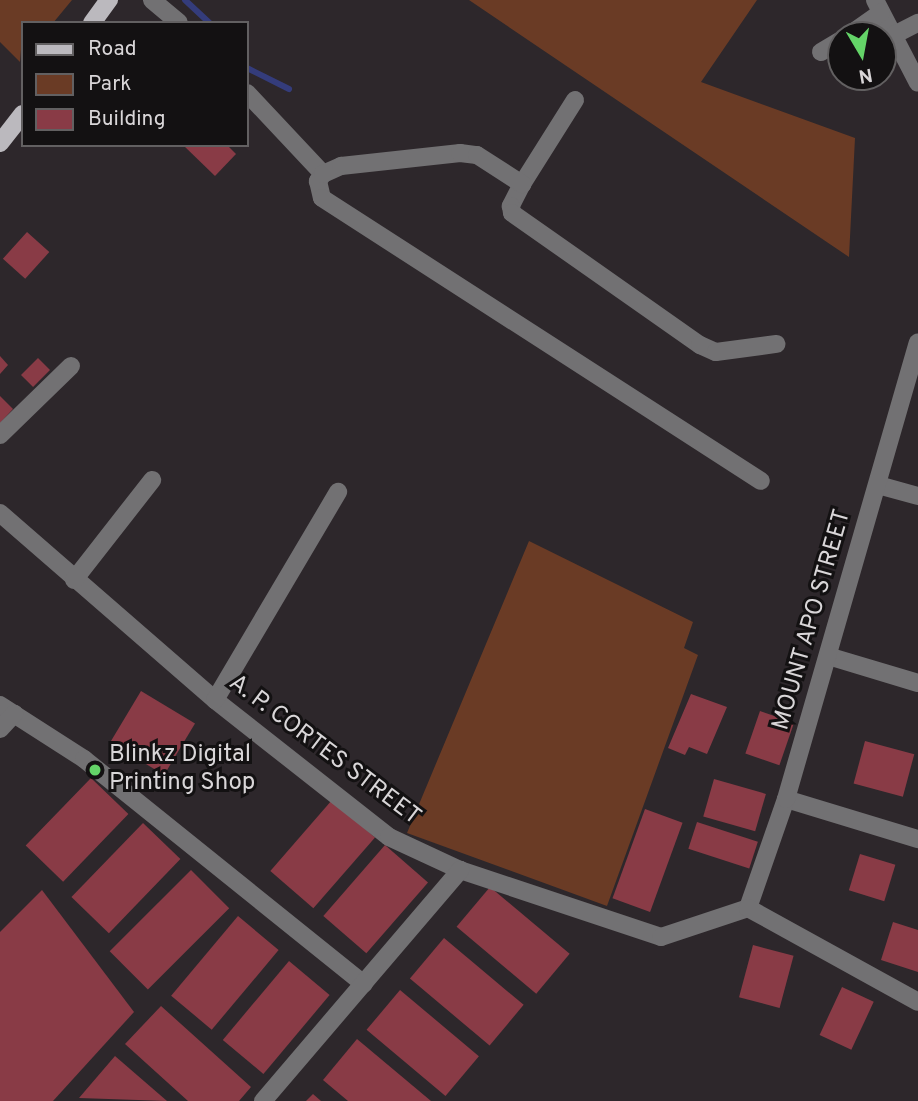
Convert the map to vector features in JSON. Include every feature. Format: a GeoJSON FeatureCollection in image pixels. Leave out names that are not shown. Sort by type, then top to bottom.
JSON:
{"type":"FeatureCollection","features":[{"type":"Feature","properties":{"kind":"main road"},"geometry":{"type":"LineString","coordinates":[[93,21],[109,0]]}},
{"type":"Feature","properties":{"kind":"main road"},"geometry":{"type":"LineString","coordinates":[[0,143],[21,117]]}},
{"type":"Feature","properties":{"kind":"street"},"geometry":{"type":"LineString","coordinates":[[152,0],[177,21]]}},
{"type":"Feature","properties":{"kind":"street"},"geometry":{"type":"LineString","coordinates":[[863,21],[878,6]]}},
{"type":"Feature","properties":{"kind":"street"},"geometry":{"type":"LineString","coordinates":[[897,34],[918,23]]}},
{"type":"Feature","properties":{"kind":"street"},"geometry":{"type":"LineString","coordinates":[[897,41],[918,83]]}},
{"type":"Feature","properties":{"kind":"street"},"geometry":{"type":"LineString","coordinates":[[821,52],[827,48]]}},
{"type":"Feature","properties":{"kind":"street"},"geometry":{"type":"LineString","coordinates":[[248,94],[286,138],[323,174]]}},
{"type":"Feature","properties":{"kind":"street"},"geometry":{"type":"LineString","coordinates":[[575,100],[522,184],[511,206],[512,213],[700,345],[716,352],[776,344]]}},
{"type":"Feature","properties":{"kind":"street"},"geometry":{"type":"LineString","coordinates":[[522,184],[477,155],[460,153],[341,166],[323,174],[318,181],[322,198],[761,481]]}},
{"type":"Feature","properties":{"kind":"street","name":"MOUNT APO STREET"},"geometry":{"type":"LineString","coordinates":[[748,908],[786,799],[918,343]]}},
{"type":"Feature","properties":{"kind":"street"},"geometry":{"type":"LineString","coordinates":[[0,435],[71,366]]}},
{"type":"Feature","properties":{"kind":"street"},"geometry":{"type":"LineString","coordinates":[[74,580],[152,480]]}},
{"type":"Feature","properties":{"kind":"street"},"geometry":{"type":"LineString","coordinates":[[878,485],[918,496]]}},
{"type":"Feature","properties":{"kind":"street"},"geometry":{"type":"LineString","coordinates":[[215,700],[338,492]]}},
{"type":"Feature","properties":{"kind":"street","name":"A. P. CORTES STREET"},"geometry":{"type":"LineString","coordinates":[[0,513],[215,700],[389,837],[460,870],[661,937],[748,908]]}},
{"type":"Feature","properties":{"kind":"street"},"geometry":{"type":"LineString","coordinates":[[828,656],[918,683]]}},
{"type":"Feature","properties":{"kind":"street"},"geometry":{"type":"LineString","coordinates":[[0,729],[7,710],[84,759],[363,984]]}},
{"type":"Feature","properties":{"kind":"street"},"geometry":{"type":"LineString","coordinates":[[786,799],[918,839]]}},
{"type":"Feature","properties":{"kind":"street"},"geometry":{"type":"LineString","coordinates":[[263,1101],[460,870]]}},
{"type":"Feature","properties":{"kind":"street"},"geometry":{"type":"LineString","coordinates":[[748,908],[918,1002]]}},
{"type":"Feature","properties":{"kind":"green space"},"geometry":{"type":"Polygon","coordinates":[[[0,0],[72,0],[55,21],[21,21],[20,62],[0,42],[0,0]]]}},
{"type":"Feature","properties":{"kind":"green space"},"geometry":{"type":"Polygon","coordinates":[[[469,0],[757,0],[701,82],[855,138],[849,257],[469,0]]]}},
{"type":"Feature","properties":{"kind":"green space"},"geometry":{"type":"Polygon","coordinates":[[[529,541],[693,622],[684,648],[698,655],[607,906],[407,833],[529,541]]]}},
{"type":"Feature","properties":{"kind":"building"},"geometry":{"type":"Polygon","coordinates":[[[185,147],[229,147],[236,154],[215,176],[185,147]]]}},
{"type":"Feature","properties":{"kind":"building"},"geometry":{"type":"Polygon","coordinates":[[[27,232],[49,252],[25,279],[3,259],[27,232]]]}},
{"type":"Feature","properties":{"kind":"building"},"geometry":{"type":"Polygon","coordinates":[[[0,356],[8,365],[0,374],[0,356]]]}},
{"type":"Feature","properties":{"kind":"building"},"geometry":{"type":"Polygon","coordinates":[[[38,358],[50,370],[33,387],[21,375],[38,358]]]}},
{"type":"Feature","properties":{"kind":"building"},"geometry":{"type":"Polygon","coordinates":[[[0,396],[13,409],[0,423],[0,396]]]}},
{"type":"Feature","properties":{"kind":"building"},"geometry":{"type":"Polygon","coordinates":[[[141,691],[195,723],[164,775],[110,742],[141,691]]]}},
{"type":"Feature","properties":{"kind":"building"},"geometry":{"type":"Polygon","coordinates":[[[691,694],[727,707],[707,754],[689,747],[685,755],[668,748],[691,694]]]}},
{"type":"Feature","properties":{"kind":"building"},"geometry":{"type":"Polygon","coordinates":[[[760,711],[794,723],[779,765],[745,754],[760,711]]]}},
{"type":"Feature","properties":{"kind":"building"},"geometry":{"type":"Polygon","coordinates":[[[865,741],[914,754],[903,797],[854,784],[865,741]]]}},
{"type":"Feature","properties":{"kind":"building"},"geometry":{"type":"Polygon","coordinates":[[[91,778],[128,814],[63,882],[26,846],[91,778]]]}},
{"type":"Feature","properties":{"kind":"building"},"geometry":{"type":"Polygon","coordinates":[[[714,779],[766,794],[755,831],[703,816],[714,779]]]}},
{"type":"Feature","properties":{"kind":"building"},"geometry":{"type":"Polygon","coordinates":[[[332,800],[375,837],[313,908],[270,871],[332,800]]]}},
{"type":"Feature","properties":{"kind":"building"},"geometry":{"type":"Polygon","coordinates":[[[645,809],[683,823],[650,912],[613,898],[645,809]]]}},
{"type":"Feature","properties":{"kind":"building"},"geometry":{"type":"Polygon","coordinates":[[[697,822],[758,842],[749,868],[688,849],[697,822]]]}},
{"type":"Feature","properties":{"kind":"building"},"geometry":{"type":"Polygon","coordinates":[[[143,823],[180,859],[109,933],[71,897],[143,823]]]}},
{"type":"Feature","properties":{"kind":"building"},"geometry":{"type":"Polygon","coordinates":[[[385,845],[428,882],[366,953],[323,916],[385,845]]]}},
{"type":"Feature","properties":{"kind":"building"},"geometry":{"type":"Polygon","coordinates":[[[860,854],[895,865],[884,901],[849,890],[860,854]]]}},
{"type":"Feature","properties":{"kind":"building"},"geometry":{"type":"Polygon","coordinates":[[[191,870],[229,908],[148,990],[110,951],[191,870]]]}},
{"type":"Feature","properties":{"kind":"building"},"geometry":{"type":"Polygon","coordinates":[[[490,887],[570,954],[536,994],[457,927],[490,887]]]}},
{"type":"Feature","properties":{"kind":"building"},"geometry":{"type":"Polygon","coordinates":[[[42,890],[134,1012],[53,1101],[0,1101],[0,932],[42,890]]]}},
{"type":"Feature","properties":{"kind":"building"},"geometry":{"type":"Polygon","coordinates":[[[238,916],[279,950],[212,1030],[171,996],[238,916]]]}},
{"type":"Feature","properties":{"kind":"building"},"geometry":{"type":"Polygon","coordinates":[[[893,922],[918,930],[918,972],[881,960],[893,922]]]}},
{"type":"Feature","properties":{"kind":"building"},"geometry":{"type":"Polygon","coordinates":[[[444,938],[524,1005],[490,1045],[410,979],[444,938]]]}},
{"type":"Feature","properties":{"kind":"building"},"geometry":{"type":"Polygon","coordinates":[[[753,945],[794,956],[780,1008],[739,997],[753,945]]]}},
{"type":"Feature","properties":{"kind":"building"},"geometry":{"type":"Polygon","coordinates":[[[289,961],[330,995],[263,1074],[223,1040],[289,961]]]}},
{"type":"Feature","properties":{"kind":"building"},"geometry":{"type":"Polygon","coordinates":[[[842,987],[874,1002],[851,1050],[820,1035],[842,987]]]}},
{"type":"Feature","properties":{"kind":"building"},"geometry":{"type":"Polygon","coordinates":[[[400,990],[479,1056],[445,1096],[367,1030],[400,990]]]}},
{"type":"Feature","properties":{"kind":"building"},"geometry":{"type":"Polygon","coordinates":[[[161,1006],[251,1087],[239,1101],[188,1101],[125,1044],[161,1006]]]}},
{"type":"Feature","properties":{"kind":"building"},"geometry":{"type":"Polygon","coordinates":[[[357,1039],[431,1101],[348,1101],[323,1080],[357,1039]]]}},
{"type":"Feature","properties":{"kind":"building"},"geometry":{"type":"Polygon","coordinates":[[[115,1056],[167,1101],[79,1098],[115,1056]]]}},
{"type":"Feature","properties":{"kind":"building"},"geometry":{"type":"Polygon","coordinates":[[[313,1094],[321,1101],[306,1101],[313,1094]]]}},
{"type":"Feature","properties":{"kind":"waterway"},"geometry":{"type":"LineString","coordinates":[[185,0],[208,21]]}},
{"type":"Feature","properties":{"kind":"waterway"},"geometry":{"type":"LineString","coordinates":[[248,68],[289,89]]}},
{"type":"Feature","properties":{"kind":"place","name":"Blinkz Digital Printing Shop"},"geometry":{"type":"Point","coordinates":[95,770]}}]}
